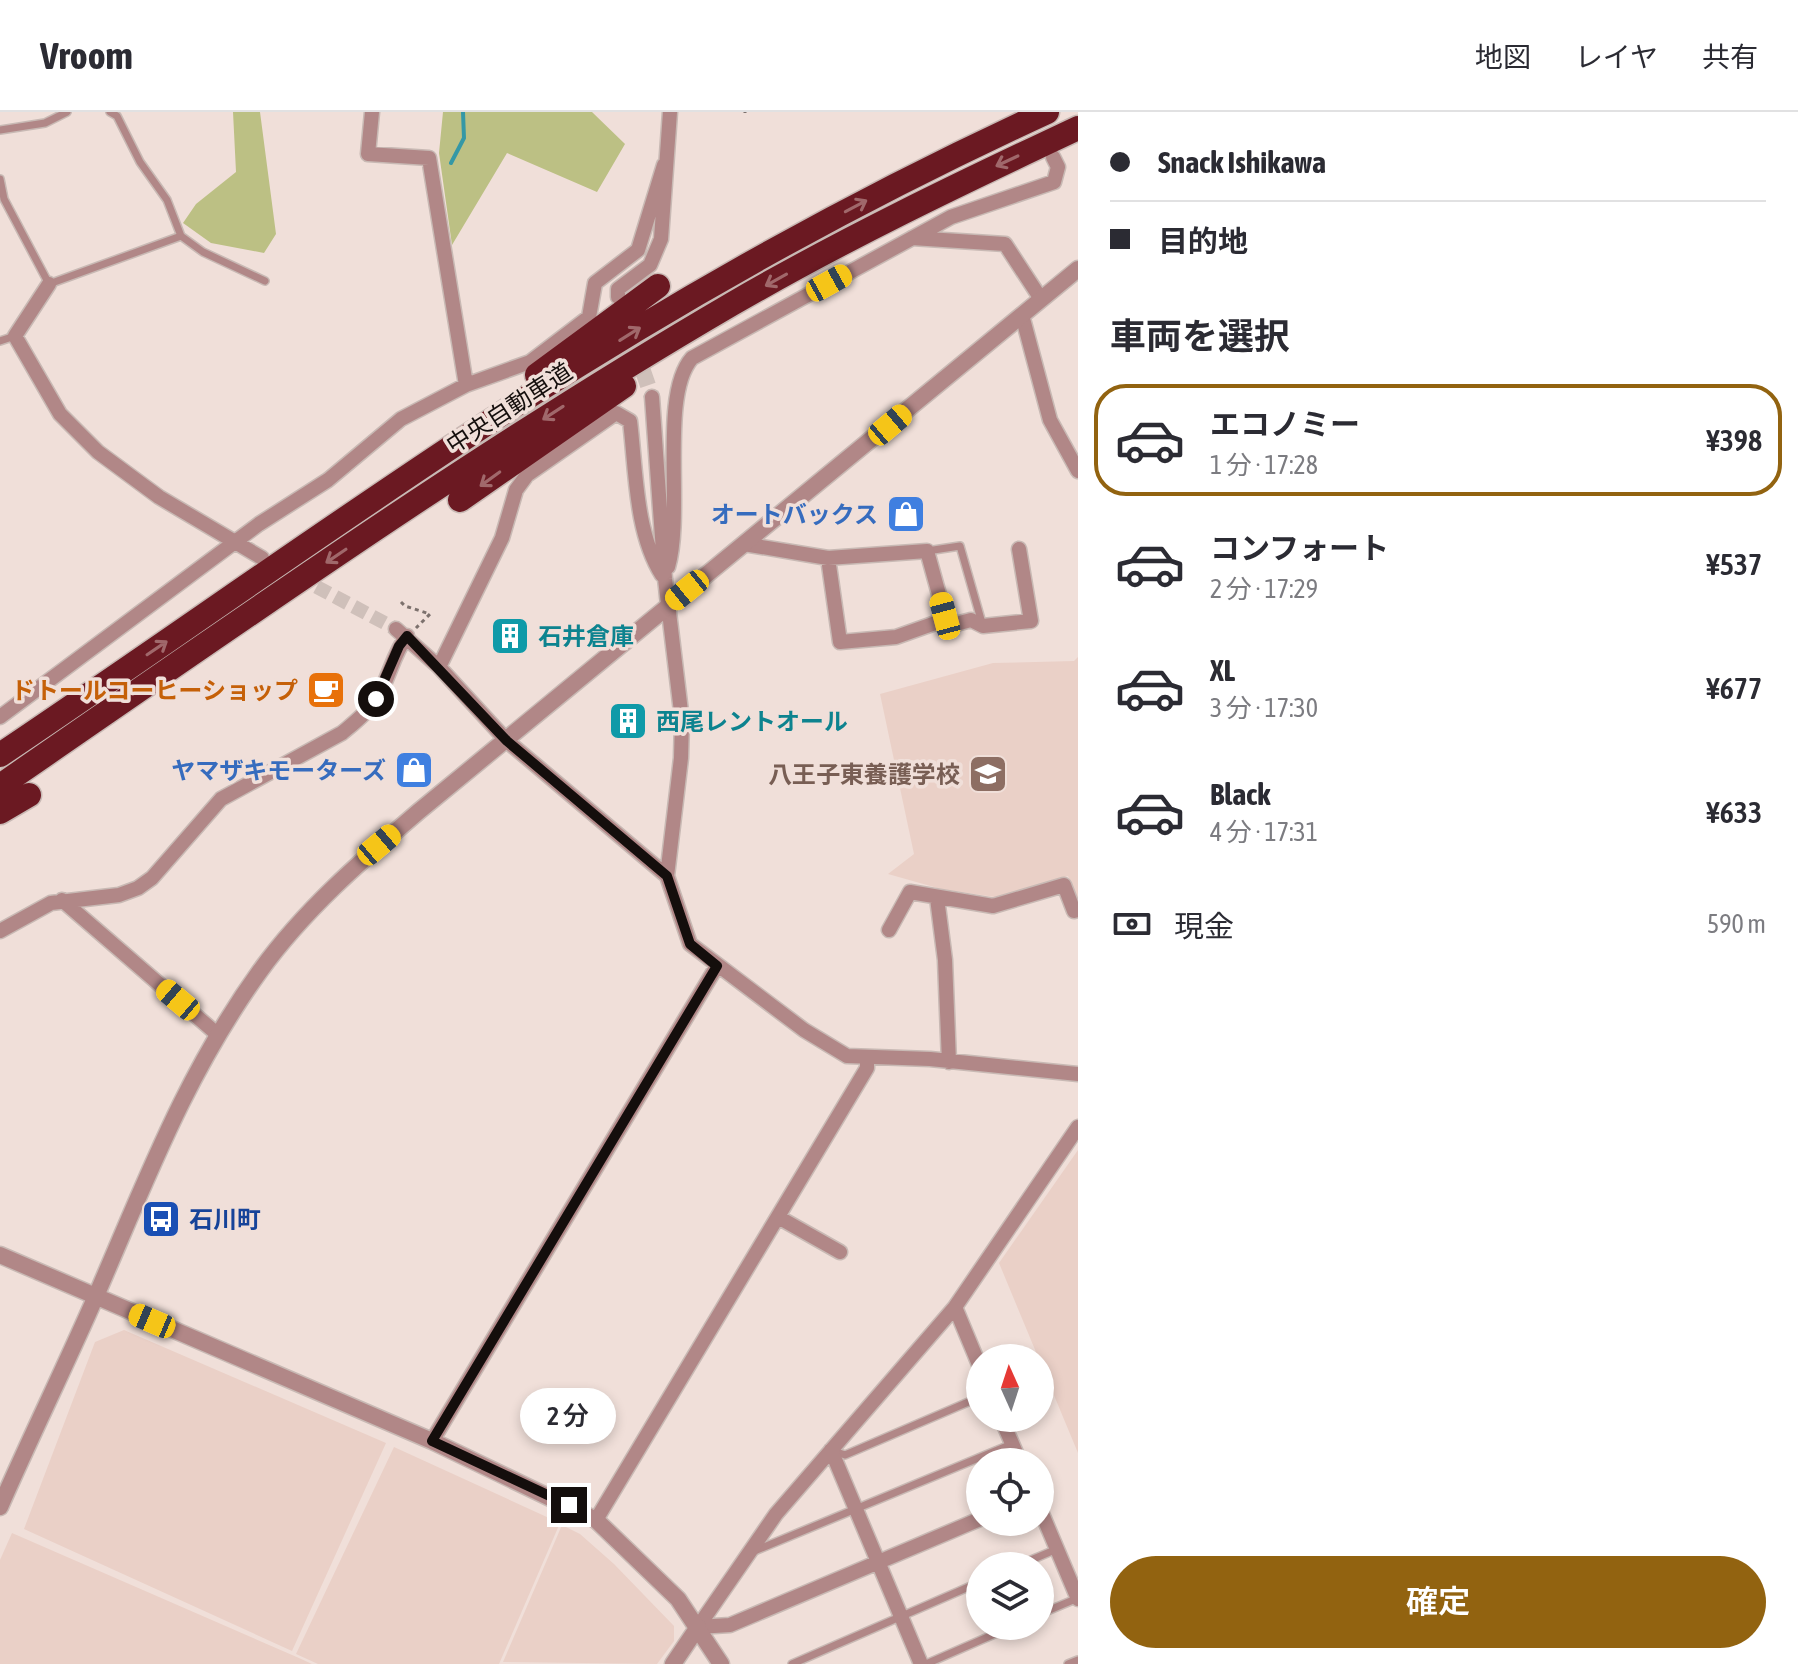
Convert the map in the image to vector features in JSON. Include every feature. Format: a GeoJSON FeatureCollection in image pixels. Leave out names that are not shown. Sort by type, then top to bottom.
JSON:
{"type":"FeatureCollection","features":[{"type":"Feature","properties":{"kind":"highway","name":"中央自動車道"},"geometry":{"type":"LineString","coordinates":[[0,755],[517,404],[737,271],[857,205],[1047,112]]}},
{"type":"Feature","properties":{"kind":"highway","name":"中央自動車道"},"geometry":{"type":"LineString","coordinates":[[0,786],[461,471],[735,302],[878,225],[1078,128]]}},
{"type":"Feature","properties":{"kind":"highway"},"geometry":{"type":"LineString","coordinates":[[357,511],[658,286]]}},
{"type":"Feature","properties":{"kind":"highway"},"geometry":{"type":"LineString","coordinates":[[460,500],[619,390],[735,302]]}},
{"type":"Feature","properties":{"kind":"highway"},"geometry":{"type":"LineString","coordinates":[[0,812],[29,795]]}},
{"type":"Feature","properties":{"kind":"street"},"geometry":{"type":"LineString","coordinates":[[372,112],[368,154],[429,158],[466,385]]}},
{"type":"Feature","properties":{"kind":"street"},"geometry":{"type":"LineString","coordinates":[[618,297],[618,289],[650,265],[661,239],[670,112]]}},
{"type":"Feature","properties":{"kind":"street"},"geometry":{"type":"LineString","coordinates":[[665,579],[676,540],[674,425],[682,370],[692,358],[951,217],[1054,182],[1058,167],[1053,157]]}},
{"type":"Feature","properties":{"kind":"street"},"geometry":{"type":"LineString","coordinates":[[0,717],[238,542],[328,480],[401,419],[466,385],[530,362],[589,317],[595,283],[638,250],[664,165]]}},
{"type":"Feature","properties":{"kind":"street"},"geometry":{"type":"LineString","coordinates":[[911,238],[1005,244],[1041,299]]}},
{"type":"Feature","properties":{"kind":"street"},"geometry":{"type":"LineString","coordinates":[[0,1507],[96,1297],[162,1137],[217,1034],[261,969],[340,880],[1078,269]]}},
{"type":"Feature","properties":{"kind":"street"},"geometry":{"type":"LineString","coordinates":[[49,284],[7,338],[60,414],[98,452],[159,497],[262,558]]}},
{"type":"Feature","properties":{"kind":"street"},"geometry":{"type":"LineString","coordinates":[[1022,315],[1050,420],[1078,471]]}},
{"type":"Feature","properties":{"kind":"street"},"geometry":{"type":"LineString","coordinates":[[652,397],[665,579],[682,732],[667,876],[690,944],[841,1054],[867,1059],[949,1062],[1078,1074]]}},
{"type":"Feature","properties":{"kind":"street"},"geometry":{"type":"LineString","coordinates":[[439,667],[502,538],[521,482],[616,413],[630,421],[652,559],[665,579]]}},
{"type":"Feature","properties":{"kind":"street"},"geometry":{"type":"LineString","coordinates":[[744,544],[828,558],[927,551],[945,616],[941,621],[896,637],[840,642],[828,558]]}},
{"type":"Feature","properties":{"kind":"street"},"geometry":{"type":"LineString","coordinates":[[941,621],[952,625],[971,620],[983,626],[1031,621],[1019,549]]}},
{"type":"Feature","properties":{"kind":"street"},"geometry":{"type":"LineString","coordinates":[[402,632],[507,741],[667,876]]}},
{"type":"Feature","properties":{"kind":"street"},"geometry":{"type":"LineString","coordinates":[[0,931],[62,900],[119,895],[138,888],[152,878],[221,799],[342,733],[376,699],[402,632]]}},
{"type":"Feature","properties":{"kind":"street"},"geometry":{"type":"LineString","coordinates":[[889,930],[910,892],[993,906],[1064,885],[1074,911],[1078,910]]}},
{"type":"Feature","properties":{"kind":"street"},"geometry":{"type":"LineString","coordinates":[[937,898],[945,960],[949,1062]]}},
{"type":"Feature","properties":{"kind":"street"},"geometry":{"type":"LineString","coordinates":[[62,900],[217,1034]]}},
{"type":"Feature","properties":{"kind":"street"},"geometry":{"type":"LineString","coordinates":[[432,1441],[717,966]]}},
{"type":"Feature","properties":{"kind":"street"},"geometry":{"type":"LineString","coordinates":[[596,1520],[867,1068],[867,1059]]}},
{"type":"Feature","properties":{"kind":"street"},"geometry":{"type":"LineString","coordinates":[[673,1664],[776,1514],[955,1307],[1078,1127]]}},
{"type":"Feature","properties":{"kind":"street"},"geometry":{"type":"LineString","coordinates":[[778,1217],[840,1252]]}},
{"type":"Feature","properties":{"kind":"street"},"geometry":{"type":"LineString","coordinates":[[0,1255],[432,1441],[596,1520],[678,1599],[721,1664]]}},
{"type":"Feature","properties":{"kind":"street"},"geometry":{"type":"LineString","coordinates":[[955,1307],[970,1344]]}},
{"type":"Feature","properties":{"kind":"street"},"geometry":{"type":"LineString","coordinates":[[1007,1432],[1014,1448]]}},
{"type":"Feature","properties":{"kind":"street"},"geometry":{"type":"LineString","coordinates":[[831,1450],[924,1664]]}},
{"type":"Feature","properties":{"kind":"street"},"geometry":{"type":"LineString","coordinates":[[698,1627],[730,1625],[966,1525]]}},
{"type":"Feature","properties":{"kind":"street"},"geometry":{"type":"LineString","coordinates":[[1051,1536],[1078,1598]]}},
{"type":"Feature","properties":{"kind":"lane"},"geometry":{"type":"LineString","coordinates":[[0,130],[45,123],[67,112]]}},
{"type":"Feature","properties":{"kind":"lane"},"geometry":{"type":"LineString","coordinates":[[110,112],[117,116],[140,162],[167,200],[181,236],[203,252],[265,281]]}},
{"type":"Feature","properties":{"kind":"lane"},"geometry":{"type":"LineString","coordinates":[[0,179],[4,199],[49,284],[181,236]]}},
{"type":"Feature","properties":{"kind":"lane"},"geometry":{"type":"LineString","coordinates":[[927,551],[960,546],[983,626]]}},
{"type":"Feature","properties":{"kind":"lane"},"geometry":{"type":"LineString","coordinates":[[831,1450],[845,1455],[966,1403]]}},
{"type":"Feature","properties":{"kind":"lane"},"geometry":{"type":"LineString","coordinates":[[751,1553],[1012,1444]]}},
{"type":"Feature","properties":{"kind":"lane"},"geometry":{"type":"LineString","coordinates":[[1050,1552],[1057,1549]]}},
{"type":"Feature","properties":{"kind":"lane"},"geometry":{"type":"LineString","coordinates":[[792,1664],[966,1588]]}},
{"type":"Feature","properties":{"kind":"lane"},"geometry":{"type":"LineString","coordinates":[[1054,1608],[1078,1598]]}},
{"type":"Feature","properties":{"kind":"lane"},"geometry":{"type":"LineString","coordinates":[[924,1664],[980,1640]]}},
{"type":"Feature","properties":{"kind":"lane"},"geometry":{"type":"LineString","coordinates":[[1068,1664],[1078,1660]]}},
{"type":"Feature","properties":{"kind":"path"},"geometry":{"type":"LineString","coordinates":[[401,602],[430,614],[402,632]]}},
{"type":"Feature","properties":{"kind":"shaded area","name":"八王子東養護学校"},"geometry":{"type":"Polygon","coordinates":[[[1078,657],[1078,903],[1068,876],[995,897],[941,889],[888,874],[914,854],[880,694],[993,663],[1074,661],[1078,657]]]}},
{"type":"Feature","properties":{"kind":"shaded area"},"geometry":{"type":"Polygon","coordinates":[[[1078,1150],[1078,1453],[1054,1395],[1054,1344],[1033,1344],[999,1263],[1078,1150]]]}},
{"type":"Feature","properties":{"kind":"shaded area"},"geometry":{"type":"Polygon","coordinates":[[[124,1330],[386,1443],[292,1651],[24,1529],[95,1342],[124,1330]]]}},
{"type":"Feature","properties":{"kind":"shaded area"},"geometry":{"type":"Polygon","coordinates":[[[394,1447],[560,1523],[499,1664],[318,1664],[296,1654],[394,1447]]]}},
{"type":"Feature","properties":{"kind":"shaded area"},"geometry":{"type":"Polygon","coordinates":[[[562,1525],[580,1534],[614,1564],[674,1626],[674,1641],[657,1664],[503,1662],[562,1525]]]}},
{"type":"Feature","properties":{"kind":"shaded area"},"geometry":{"type":"Polygon","coordinates":[[[12,1533],[312,1664],[0,1664],[0,1560],[12,1533]]]}},
{"type":"Feature","properties":{"kind":"green space"},"geometry":{"type":"Polygon","coordinates":[[[233,112],[260,112],[276,234],[264,253],[211,243],[183,223],[196,204],[236,172],[233,112]]]}},
{"type":"Feature","properties":{"kind":"green space"},"geometry":{"type":"Polygon","coordinates":[[[443,112],[592,112],[625,144],[597,192],[507,153],[452,245],[439,153],[443,112]]]}},
{"type":"Feature","properties":{"kind":"waterway"},"geometry":{"type":"LineString","coordinates":[[451,163],[464,138],[463,112]]}},
{"type":"Feature","properties":{"kind":"tunnel"},"geometry":{"type":"LineString","coordinates":[[627,325],[652,397]]}},
{"type":"Feature","properties":{"kind":"tunnel"},"geometry":{"type":"LineString","coordinates":[[298,577],[396,629]]}},
{"type":"Feature","properties":{"kind":"place","name":"オートバックス"},"geometry":{"type":"Point","coordinates":[906,514]}},
{"type":"Feature","properties":{"kind":"place","name":"石井倉庫"},"geometry":{"type":"Point","coordinates":[510,636]}},
{"type":"Feature","properties":{"kind":"place","name":"ドトールコーヒーショップ"},"geometry":{"type":"Point","coordinates":[326,690]}},
{"type":"Feature","properties":{"kind":"place","name":"西尾レントオール"},"geometry":{"type":"Point","coordinates":[628,721]}},
{"type":"Feature","properties":{"kind":"place","name":"ヤマザキモーターズ"},"geometry":{"type":"Point","coordinates":[414,770]}},
{"type":"Feature","properties":{"kind":"place","name":"八王子東養護学校"},"geometry":{"type":"Point","coordinates":[988,774]}},
{"type":"Feature","properties":{"kind":"place","name":"石川町"},"geometry":{"type":"Point","coordinates":[161,1219]}},
{"type":"Feature","properties":{"kind":"route"},"geometry":{"type":"LineString","coordinates":[[376,699],[399,646],[407,636],[507,741],[667,876],[690,944],[717,966],[432,1441],[569,1505]]}}]}
